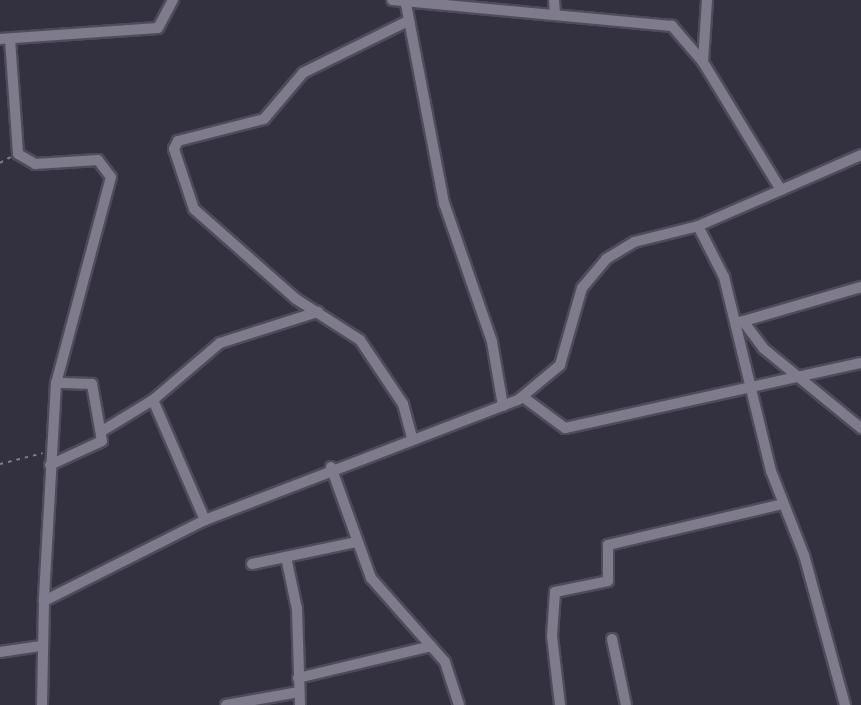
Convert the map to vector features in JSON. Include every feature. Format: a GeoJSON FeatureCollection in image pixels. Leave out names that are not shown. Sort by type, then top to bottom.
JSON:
{"type":"FeatureCollection","features":[{"type":"Feature","properties":{"kind":"street"},"geometry":{"type":"LineString","coordinates":[[42,705],[40,646],[56,383],[110,172],[98,160],[35,164],[18,154],[5,39],[158,28],[173,0]]}},
{"type":"Feature","properties":{"kind":"street"},"geometry":{"type":"LineString","coordinates":[[392,0],[406,4],[665,24],[684,35],[703,62],[781,190]]}},
{"type":"Feature","properties":{"kind":"street"},"geometry":{"type":"LineString","coordinates":[[554,0],[555,15]]}},
{"type":"Feature","properties":{"kind":"street"},"geometry":{"type":"LineString","coordinates":[[703,62],[707,0]]}},
{"type":"Feature","properties":{"kind":"street"},"geometry":{"type":"LineString","coordinates":[[406,4],[444,203],[492,342],[503,406]]}},
{"type":"Feature","properties":{"kind":"street"},"geometry":{"type":"LineString","coordinates":[[408,21],[303,73],[264,119],[175,144],[194,209],[318,313],[360,340],[388,375],[412,437]]}},
{"type":"Feature","properties":{"kind":"street"},"geometry":{"type":"LineString","coordinates":[[44,601],[205,520],[331,467],[523,397],[560,365],[582,289],[606,259],[634,242],[698,226],[861,155]]}},
{"type":"Feature","properties":{"kind":"street"},"geometry":{"type":"LineString","coordinates":[[698,226],[720,264],[739,322],[752,389],[783,504],[804,555],[845,705]]}},
{"type":"Feature","properties":{"kind":"street"},"geometry":{"type":"LineString","coordinates":[[739,322],[861,287]]}},
{"type":"Feature","properties":{"kind":"street"},"geometry":{"type":"LineString","coordinates":[[102,431],[153,400],[220,343],[318,313]]}},
{"type":"Feature","properties":{"kind":"street"},"geometry":{"type":"LineString","coordinates":[[739,322],[758,344],[861,428]]}},
{"type":"Feature","properties":{"kind":"street"},"geometry":{"type":"LineString","coordinates":[[523,397],[565,428],[802,379],[861,363]]}},
{"type":"Feature","properties":{"kind":"street"},"geometry":{"type":"LineString","coordinates":[[50,465],[98,446],[102,431],[92,384],[56,383]]}},
{"type":"Feature","properties":{"kind":"street"},"geometry":{"type":"LineString","coordinates":[[153,400],[205,520]]}},
{"type":"Feature","properties":{"kind":"street"},"geometry":{"type":"LineString","coordinates":[[331,467],[356,542],[386,603],[445,662],[459,705]]}},
{"type":"Feature","properties":{"kind":"street"},"geometry":{"type":"LineString","coordinates":[[561,705],[552,636],[555,593],[608,581],[608,545],[783,504]]}},
{"type":"Feature","properties":{"kind":"street"},"geometry":{"type":"LineString","coordinates":[[252,564],[356,542]]}},
{"type":"Feature","properties":{"kind":"street"},"geometry":{"type":"LineString","coordinates":[[286,557],[297,609],[300,705]]}},
{"type":"Feature","properties":{"kind":"street"},"geometry":{"type":"LineString","coordinates":[[612,639],[626,705]]}},
{"type":"Feature","properties":{"kind":"street"},"geometry":{"type":"LineString","coordinates":[[0,652],[40,646]]}},
{"type":"Feature","properties":{"kind":"street"},"geometry":{"type":"LineString","coordinates":[[298,678],[431,646]]}},
{"type":"Feature","properties":{"kind":"street"},"geometry":{"type":"LineString","coordinates":[[226,705],[299,691]]}},
{"type":"Feature","properties":{"kind":"path"},"geometry":{"type":"LineString","coordinates":[[0,163],[18,154]]}},
{"type":"Feature","properties":{"kind":"path"},"geometry":{"type":"LineString","coordinates":[[0,464],[50,451]]}}]}
